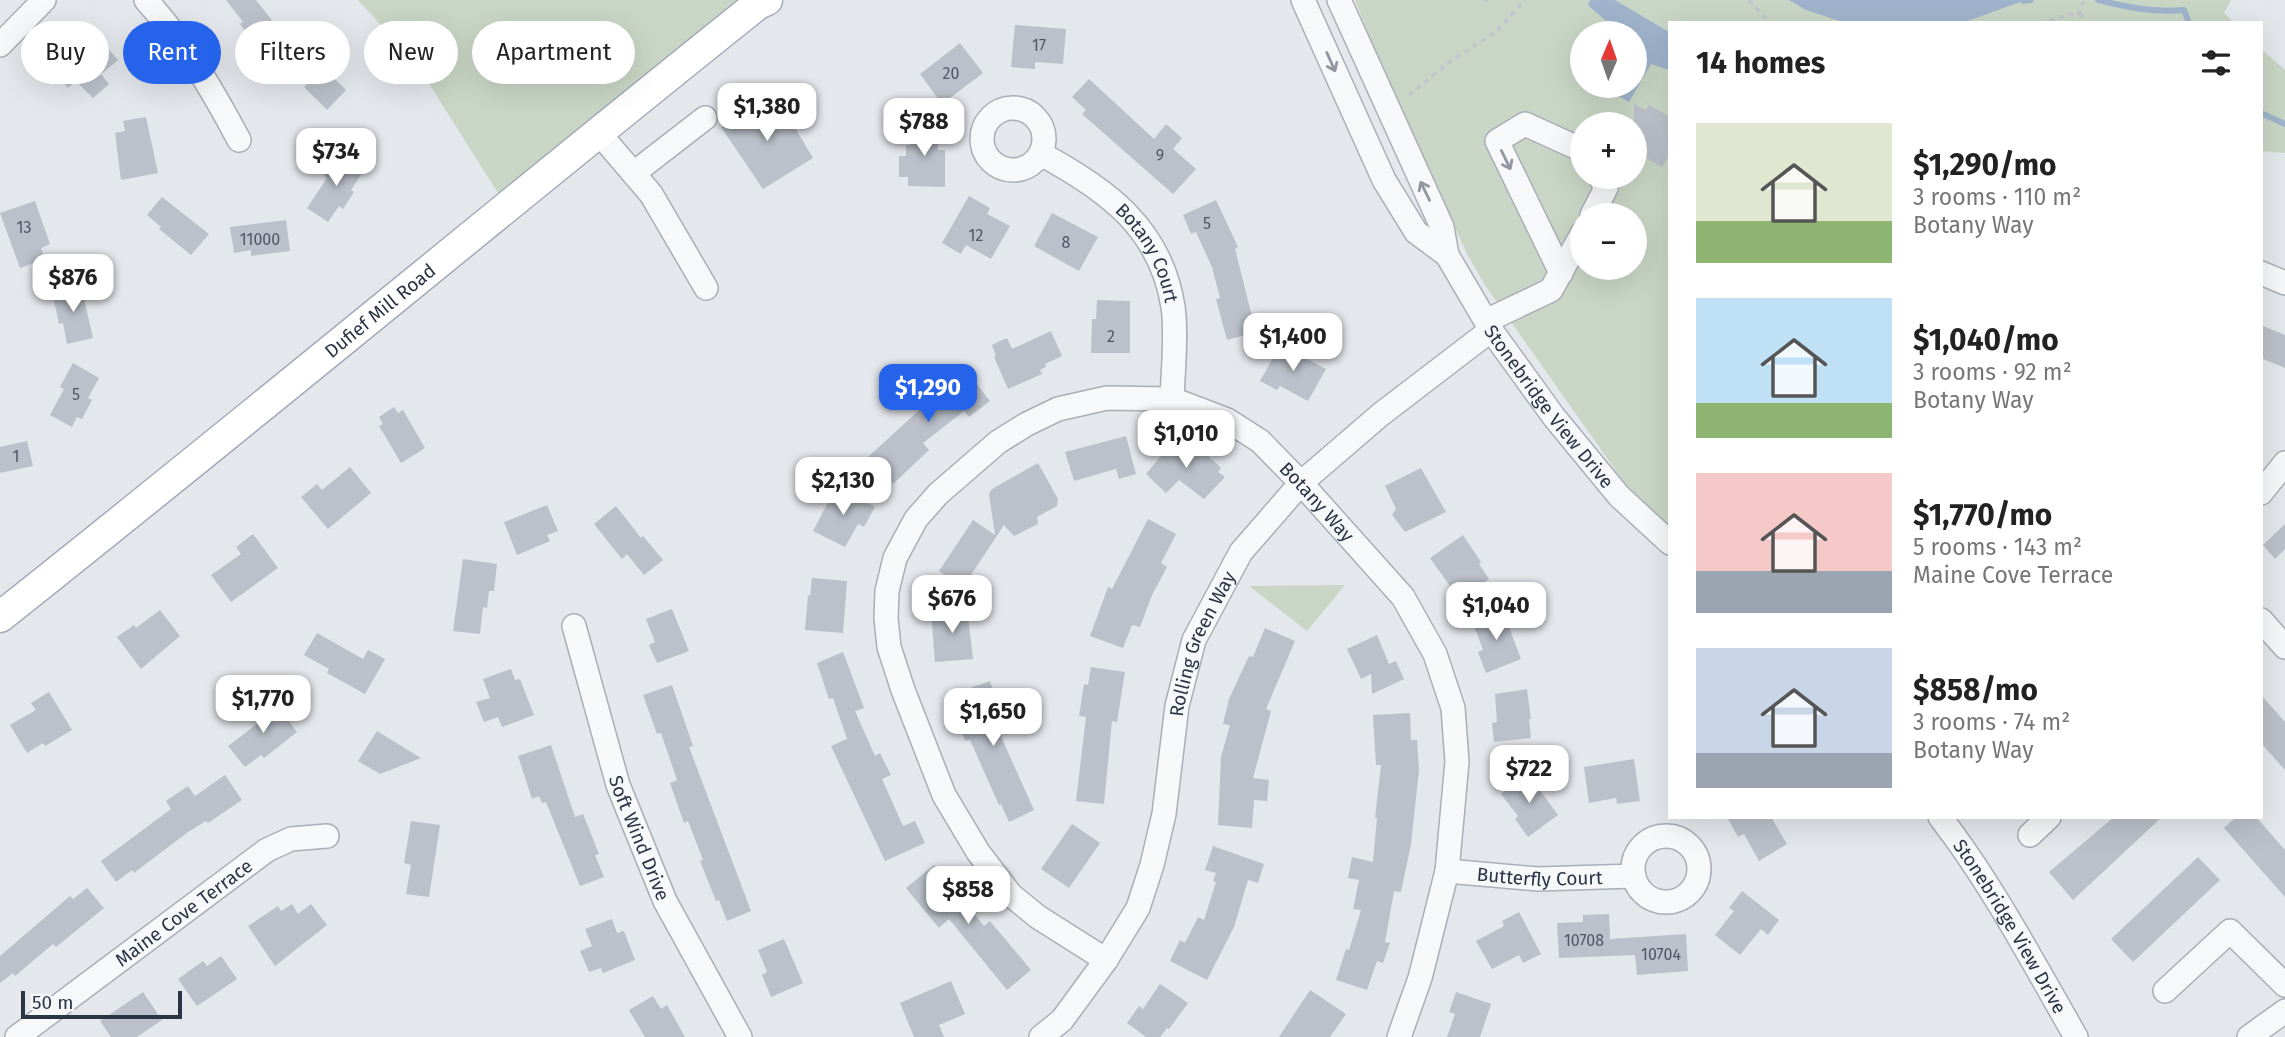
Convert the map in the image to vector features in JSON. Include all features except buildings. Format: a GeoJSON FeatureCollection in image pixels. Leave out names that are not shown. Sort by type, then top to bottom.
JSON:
{"type":"FeatureCollection","features":[{"type":"Feature","properties":{"kind":"main road","name":"Dufief Mill Road"},"geometry":{"type":"LineString","coordinates":[[0,617],[181,474],[762,1]]}},
{"type":"Feature","properties":{"kind":"street"},"geometry":{"type":"LineString","coordinates":[[0,45],[44,0]]}},
{"type":"Feature","properties":{"kind":"street"},"geometry":{"type":"LineString","coordinates":[[146,0],[167,23],[205,77],[239,140]]}},
{"type":"Feature","properties":{"kind":"street","name":"Stonebridge View Drive"},"geometry":{"type":"LineString","coordinates":[[1303,0],[1384,180],[1416,232],[1447,255]]}},
{"type":"Feature","properties":{"kind":"street","name":"Stonebridge View Drive"},"geometry":{"type":"LineString","coordinates":[[1339,0],[1442,227],[1447,255],[1489,326],[1554,417],[1611,486],[1668,541]]}},
{"type":"Feature","properties":{"kind":"street"},"geometry":{"type":"LineString","coordinates":[[634,173],[705,118]]}},
{"type":"Feature","properties":{"kind":"street"},"geometry":{"type":"LineString","coordinates":[[1561,273],[1496,141],[1525,124],[1570,145]]}},
{"type":"Feature","properties":{"kind":"street"},"geometry":{"type":"LineString","coordinates":[[598,132],[651,194],[706,288]]}},
{"type":"Feature","properties":{"kind":"street","name":"Botany Court"},"geometry":{"type":"LineString","coordinates":[[1041,154],[1079,175],[1120,205],[1150,244],[1164,273],[1173,308],[1172,399]]}},
{"type":"Feature","properties":{"kind":"street","name":"Rolling Green Way"},"geometry":{"type":"LineString","coordinates":[[1041,1037],[1062,1020],[1106,960],[1138,908],[1164,814],[1177,706],[1194,640],[1241,552],[1301,483],[1380,415],[1489,326],[1551,290],[1570,256]]}},
{"type":"Feature","properties":{"kind":"street"},"geometry":{"type":"LineString","coordinates":[[2263,275],[2285,283]]}},
{"type":"Feature","properties":{"kind":"street","name":"Botany Way"},"geometry":{"type":"LineString","coordinates":[[1106,960],[1038,917],[1011,895],[978,852],[944,795],[889,647],[887,592],[895,558],[916,519],[938,494],[998,442],[1058,409],[1107,398],[1172,399],[1227,421],[1260,441],[1403,597],[1435,654],[1452,708],[1457,762],[1447,871],[1420,978],[1399,1037]]}},
{"type":"Feature","properties":{"kind":"street"},"geometry":{"type":"LineString","coordinates":[[2263,490],[2285,463]]}},
{"type":"Feature","properties":{"kind":"street"},"geometry":{"type":"LineString","coordinates":[[2263,622],[2285,647]]}},
{"type":"Feature","properties":{"kind":"street","name":"Soft Wind Drive"},"geometry":{"type":"LineString","coordinates":[[574,626],[618,785],[665,901],[740,1037]]}},
{"type":"Feature","properties":{"kind":"street","name":"Stonebridge View Drive"},"geometry":{"type":"LineString","coordinates":[[1944,819],[1960,827],[2016,933],[2076,1037]]}},
{"type":"Feature","properties":{"kind":"street"},"geometry":{"type":"LineString","coordinates":[[2030,835],[2047,819]]}},
{"type":"Feature","properties":{"kind":"street","name":"Maine Cove Terrace"},"geometry":{"type":"LineString","coordinates":[[17,1037],[267,850],[291,839],[327,836]]}},
{"type":"Feature","properties":{"kind":"street","name":"Butterfly Court"},"geometry":{"type":"LineString","coordinates":[[1447,871],[1538,880],[1634,876]]}},
{"type":"Feature","properties":{"kind":"street"},"geometry":{"type":"LineString","coordinates":[[2165,991],[2231,931],[2285,985]]}},
{"type":"Feature","properties":{"kind":"street"},"geometry":{"type":"LineString","coordinates":[[2249,1037],[2285,1011]]}},
{"type":"Feature","properties":{"kind":"path"},"geometry":{"type":"LineString","coordinates":[[1484,0],[1490,0]]}},
{"type":"Feature","properties":{"kind":"path"},"geometry":{"type":"LineString","coordinates":[[1409,95],[1451,61],[1498,30],[1525,0]]}},
{"type":"Feature","properties":{"kind":"path"},"geometry":{"type":"LineString","coordinates":[[1749,0],[1768,21]]}},
{"type":"Feature","properties":{"kind":"path"},"geometry":{"type":"LineString","coordinates":[[2079,13],[2084,0]]}},
{"type":"Feature","properties":{"kind":"path"},"geometry":{"type":"LineString","coordinates":[[2047,21],[2079,13],[2085,16]]}},
{"type":"Feature","properties":{"kind":"green space"},"geometry":{"type":"Polygon","coordinates":[[[358,0],[762,0],[506,206],[429,84],[458,84],[458,21],[377,21],[358,0]]]}},
{"type":"Feature","properties":{"kind":"green space"},"geometry":{"type":"Polygon","coordinates":[[[1355,0],[2231,0],[2224,13],[2232,21],[1668,21],[1668,525],[1628,488],[1485,285],[1467,254],[1383,70],[1355,0]]]}},
{"type":"Feature","properties":{"kind":"green space"},"geometry":{"type":"Polygon","coordinates":[[[2263,51],[2285,70],[2285,153],[2263,151],[2263,51]]]}},
{"type":"Feature","properties":{"kind":"green space"},"geometry":{"type":"Polygon","coordinates":[[[1345,585],[1307,631],[1249,586],[1345,585]]]}},
{"type":"Feature","properties":{"kind":"water"},"geometry":{"type":"Polygon","coordinates":[[[1590,0],[1615,0],[1668,31],[1668,70],[1651,64],[1647,71],[1647,21],[1606,21],[1588,5],[1590,0]]]}},
{"type":"Feature","properties":{"kind":"water"},"geometry":{"type":"Polygon","coordinates":[[[1789,0],[2023,1],[1968,21],[1840,21],[1806,10],[1789,0]]]}},
{"type":"Feature","properties":{"kind":"waterway"},"geometry":{"type":"LineString","coordinates":[[2023,1],[2031,0]]}},
{"type":"Feature","properties":{"kind":"waterway"},"geometry":{"type":"LineString","coordinates":[[2098,0],[2151,10],[2184,10],[2188,21]]}},
{"type":"Feature","properties":{"kind":"waterway"},"geometry":{"type":"LineString","coordinates":[[2263,114],[2285,124]]}}]}
